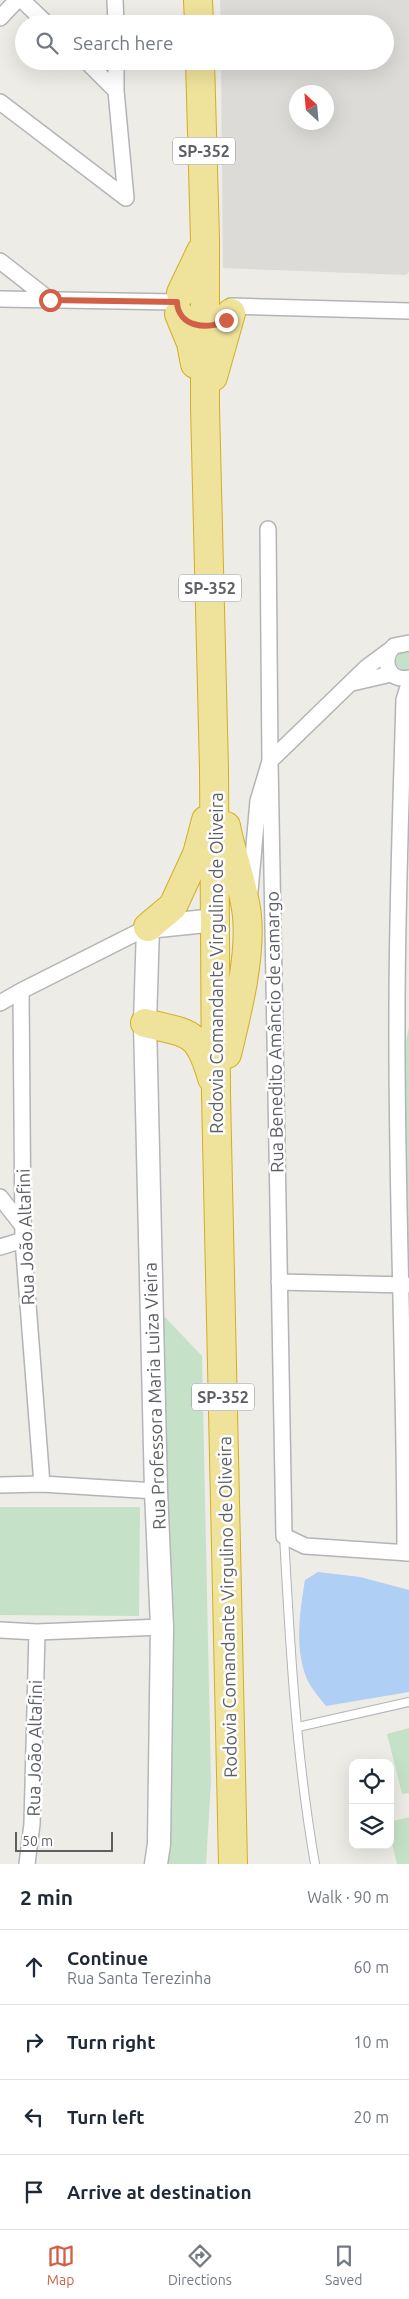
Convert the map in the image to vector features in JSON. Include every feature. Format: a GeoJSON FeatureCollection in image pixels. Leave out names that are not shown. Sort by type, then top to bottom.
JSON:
{"type":"FeatureCollection","features":[{"type":"Feature","properties":{"kind":"highway"},"geometry":{"type":"LineString","coordinates":[[198,0],[199,15]]}},
{"type":"Feature","properties":{"kind":"highway","name":"Rodovia Comandante Virgulino de Oliveira"},"geometry":{"type":"LineString","coordinates":[[200,70],[206,299],[205,407],[214,769],[216,1094],[232,1864]]}},
{"type":"Feature","properties":{"kind":"highway"},"geometry":{"type":"LineString","coordinates":[[205,407],[206,299]]}},
{"type":"Feature","properties":{"kind":"highway"},"geometry":{"type":"LineString","coordinates":[[205,407],[191,343],[206,299]]}},
{"type":"Feature","properties":{"kind":"highway"},"geometry":{"type":"LineString","coordinates":[[214,769],[248,918],[248,944],[235,1023],[216,1094]]}},
{"type":"Feature","properties":{"kind":"highway"},"geometry":{"type":"LineString","coordinates":[[148,927],[173,906],[197,854],[204,830],[214,769]]}},
{"type":"Feature","properties":{"kind":"highway"},"geometry":{"type":"LineString","coordinates":[[216,920],[248,918]]}},
{"type":"Feature","properties":{"kind":"highway"},"geometry":{"type":"LineString","coordinates":[[145,1023],[189,1034],[204,1052],[216,1094]]}},
{"type":"Feature","properties":{"kind":"highway"},"geometry":{"type":"LineString","coordinates":[[217,1864],[229,1700]]}},
{"type":"Feature","properties":{"kind":"highway"},"geometry":{"type":"LineString","coordinates":[[229,1700],[245,1864]]}},
{"type":"Feature","properties":{"kind":"street"},"geometry":{"type":"LineString","coordinates":[[0,18],[17,0]]}},
{"type":"Feature","properties":{"kind":"street"},"geometry":{"type":"LineString","coordinates":[[22,0],[38,15]]}},
{"type":"Feature","properties":{"kind":"street"},"geometry":{"type":"LineString","coordinates":[[115,0],[116,15]]}},
{"type":"Feature","properties":{"kind":"street"},"geometry":{"type":"LineString","coordinates":[[95,70],[116,91]]}},
{"type":"Feature","properties":{"kind":"street"},"geometry":{"type":"LineString","coordinates":[[0,102],[126,198],[116,91],[116,70]]}},
{"type":"Feature","properties":{"kind":"street"},"geometry":{"type":"LineString","coordinates":[[0,261],[50,300]]}},
{"type":"Feature","properties":{"kind":"street"},"geometry":{"type":"LineString","coordinates":[[0,299],[206,299],[409,311]]}},
{"type":"Feature","properties":{"kind":"street"},"geometry":{"type":"LineString","coordinates":[[206,299],[226,320],[220,324],[205,326],[190,323],[206,299]]}},
{"type":"Feature","properties":{"kind":"street","name":"Rua Benedito Amâncio de camargo"},"geometry":{"type":"LineString","coordinates":[[268,529],[270,761],[284,1536]]}},
{"type":"Feature","properties":{"kind":"street"},"geometry":{"type":"LineString","coordinates":[[284,1536],[305,1546],[407,1553],[403,1009],[404,700],[398,676],[386,662],[409,631]]}},
{"type":"Feature","properties":{"kind":"street"},"geometry":{"type":"LineString","coordinates":[[248,918],[258,800],[270,761],[377,658],[399,645]]}},
{"type":"Feature","properties":{"kind":"street"},"geometry":{"type":"LineString","coordinates":[[352,683],[398,676]]}},
{"type":"Feature","properties":{"kind":"street"},"geometry":{"type":"LineString","coordinates":[[404,700],[409,684]]}},
{"type":"Feature","properties":{"kind":"street"},"geometry":{"type":"LineString","coordinates":[[0,1003],[148,927],[216,920]]}},
{"type":"Feature","properties":{"kind":"street","name":"Rua Professora Maria Luiza Vieira"},"geometry":{"type":"LineString","coordinates":[[148,927],[145,1023],[156,1491],[162,1627],[159,1844],[156,1864]]}},
{"type":"Feature","properties":{"kind":"street","name":"Rua João Altafini"},"geometry":{"type":"LineString","coordinates":[[21,991],[22,1232],[42,1484]]}},
{"type":"Feature","properties":{"kind":"street"},"geometry":{"type":"LineString","coordinates":[[0,1197],[22,1232],[0,1246]]}},
{"type":"Feature","properties":{"kind":"street"},"geometry":{"type":"LineString","coordinates":[[279,1282],[404,1285]]}},
{"type":"Feature","properties":{"kind":"street"},"geometry":{"type":"LineString","coordinates":[[0,1485],[42,1484],[156,1491]]}},
{"type":"Feature","properties":{"kind":"street"},"geometry":{"type":"LineString","coordinates":[[0,1630],[36,1632],[162,1627]]}},
{"type":"Feature","properties":{"kind":"street","name":"Rua João Altafini"},"geometry":{"type":"LineString","coordinates":[[27,1864],[32,1824],[36,1632]]}},
{"type":"Feature","properties":{"kind":"lane"},"geometry":{"type":"LineString","coordinates":[[284,1536],[290,1654],[315,1864]]}},
{"type":"Feature","properties":{"kind":"lane"},"geometry":{"type":"LineString","coordinates":[[298,1727],[409,1702]]}},
{"type":"Feature","properties":{"kind":"shaded area"},"geometry":{"type":"Polygon","coordinates":[[[220,0],[409,0],[409,272],[406,275],[223,268],[221,70],[394,70],[394,15],[221,15],[220,0]]]}},
{"type":"Feature","properties":{"kind":"green space"},"geometry":{"type":"Polygon","coordinates":[[[409,648],[409,671],[405,671],[397,665],[396,658],[399,651],[409,648]]]}},
{"type":"Feature","properties":{"kind":"green space"},"geometry":{"type":"Polygon","coordinates":[[[409,1027],[409,1262],[405,1249],[406,1041],[409,1027]]]}},
{"type":"Feature","properties":{"kind":"green space"},"geometry":{"type":"Polygon","coordinates":[[[163,1315],[202,1356],[211,1783],[206,1864],[167,1864],[163,1315]]]}},
{"type":"Feature","properties":{"kind":"green space"},"geometry":{"type":"Polygon","coordinates":[[[0,1507],[140,1507],[139,1616],[0,1615],[0,1507]]]}},
{"type":"Feature","properties":{"kind":"green space"},"geometry":{"type":"Polygon","coordinates":[[[409,1728],[409,1793],[402,1794],[387,1734],[409,1728]]]}},
{"type":"Feature","properties":{"kind":"green space"},"geometry":{"type":"Polygon","coordinates":[[[409,1817],[409,1864],[397,1864],[393,1849],[394,1821],[409,1817]]]}},
{"type":"Feature","properties":{"kind":"water"},"geometry":{"type":"Polygon","coordinates":[[[318,1572],[360,1577],[409,1590],[409,1692],[326,1706],[317,1695],[311,1687],[302,1663],[299,1627],[305,1580],[318,1572]]]}},
{"type":"Feature","properties":{"kind":"route"},"geometry":{"type":"LineString","coordinates":[[50,300],[177,302],[179,314],[190,323],[212,325],[220,324],[226,320]]}}]}
